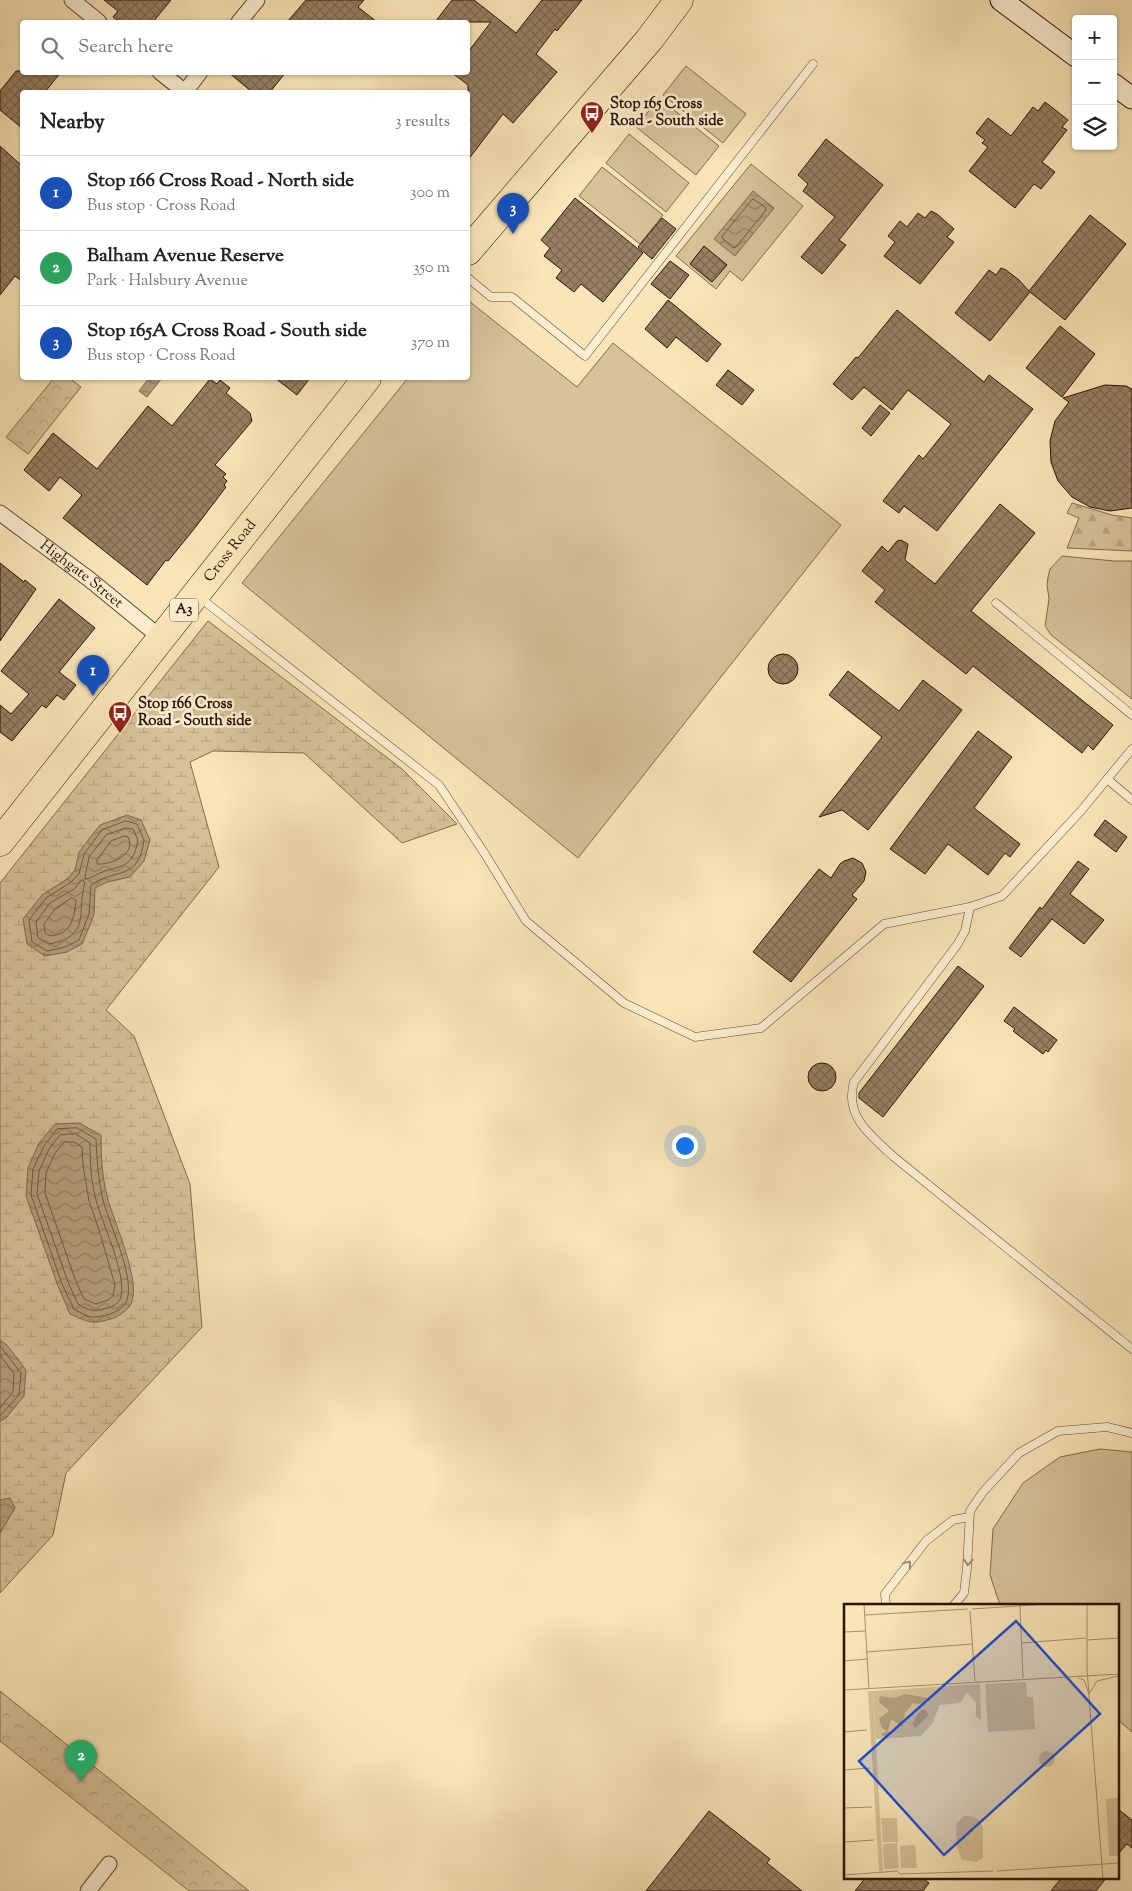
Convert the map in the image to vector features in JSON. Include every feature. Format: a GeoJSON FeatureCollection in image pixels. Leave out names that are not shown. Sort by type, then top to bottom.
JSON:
{"type":"FeatureCollection","features":[{"type":"Feature","properties":{"kind":"highway"},"geometry":{"type":"LineString","coordinates":[[649,40],[679,0]]}},
{"type":"Feature","properties":{"kind":"highway"},"geometry":{"type":"LineString","coordinates":[[470,250],[649,40],[687,0]]}},
{"type":"Feature","properties":{"kind":"highway","name":"Cross Road"},"geometry":{"type":"LineString","coordinates":[[0,842],[365,380]]}},
{"type":"Feature","properties":{"kind":"main road"},"geometry":{"type":"LineString","coordinates":[[1001,0],[1072,53]]}},
{"type":"Feature","properties":{"kind":"main road"},"geometry":{"type":"LineString","coordinates":[[1117,87],[1132,98]]}},
{"type":"Feature","properties":{"kind":"street"},"geometry":{"type":"LineString","coordinates":[[72,0],[97,20]]}},
{"type":"Feature","properties":{"kind":"street"},"geometry":{"type":"LineString","coordinates":[[241,20],[257,0]]}},
{"type":"Feature","properties":{"kind":"street"},"geometry":{"type":"LineString","coordinates":[[164,75],[182,90]]}},
{"type":"Feature","properties":{"kind":"street"},"geometry":{"type":"LineString","coordinates":[[186,90],[198,75]]}},
{"type":"Feature","properties":{"kind":"street","name":"Highgate Street"},"geometry":{"type":"LineString","coordinates":[[0,513],[89,579],[161,638]]}},
{"type":"Feature","properties":{"kind":"street"},"geometry":{"type":"LineString","coordinates":[[88,1891],[109,1864]]}},
{"type":"Feature","properties":{"kind":"lane"},"geometry":{"type":"LineString","coordinates":[[470,280],[491,297],[512,297],[585,356],[813,64]]}},
{"type":"Feature","properties":{"kind":"lane"},"geometry":{"type":"LineString","coordinates":[[196,595],[439,785],[485,854],[526,921],[624,1003],[695,1037],[761,1028],[884,924],[970,906],[1002,896],[1080,812],[1132,749]]}},
{"type":"Feature","properties":{"kind":"lane"},"geometry":{"type":"LineString","coordinates":[[996,603],[1132,715]]}},
{"type":"Feature","properties":{"kind":"lane"},"geometry":{"type":"LineString","coordinates":[[1108,779],[1132,800]]}},
{"type":"Feature","properties":{"kind":"lane"},"geometry":{"type":"LineString","coordinates":[[970,906],[965,931],[957,944],[854,1082],[851,1094],[855,1112],[873,1137],[894,1157],[1132,1349]]}},
{"type":"Feature","properties":{"kind":"lane"},"geometry":{"type":"LineString","coordinates":[[955,1604],[964,1593],[970,1511],[983,1492],[1019,1453],[1058,1431],[1107,1427],[1132,1433]]}},
{"type":"Feature","properties":{"kind":"lane"},"geometry":{"type":"LineString","coordinates":[[886,1604],[886,1594],[926,1541],[953,1520],[969,1517]]}},
{"type":"Feature","properties":{"kind":"green space"},"geometry":{"type":"Polygon","coordinates":[[[686,66],[746,114],[723,143],[663,95],[686,66]]]}},
{"type":"Feature","properties":{"kind":"green space"},"geometry":{"type":"Polygon","coordinates":[[[659,98],[719,146],[696,175],[636,127],[659,98]]]}},
{"type":"Feature","properties":{"kind":"green space"},"geometry":{"type":"Polygon","coordinates":[[[629,134],[689,183],[666,212],[606,163],[629,134]]]}},
{"type":"Feature","properties":{"kind":"green space"},"geometry":{"type":"Polygon","coordinates":[[[751,164],[803,206],[742,281],[730,271],[716,289],[676,256],[751,164]]]}},
{"type":"Feature","properties":{"kind":"green space"},"geometry":{"type":"Polygon","coordinates":[[[602,167],[663,215],[640,244],[579,196],[602,167]]]}},
{"type":"Feature","properties":{"kind":"green space"},"geometry":{"type":"Polygon","coordinates":[[[470,302],[577,387],[613,343],[841,525],[578,858],[242,583],[406,380],[470,380],[470,302]]]}},
{"type":"Feature","properties":{"kind":"green space"},"geometry":{"type":"Polygon","coordinates":[[[52,380],[72,380],[81,387],[28,454],[6,437],[52,380]]]}},
{"type":"Feature","properties":{"kind":"green space"},"geometry":{"type":"Polygon","coordinates":[[[1072,503],[1112,515],[1132,518],[1132,551],[1067,548],[1079,518],[1067,513],[1072,503]]]}},
{"type":"Feature","properties":{"kind":"green space"},"geometry":{"type":"Polygon","coordinates":[[[1062,556],[1132,561],[1132,699],[1051,635],[1045,626],[1049,599],[1048,577],[1050,569],[1062,556]]]}},
{"type":"Feature","properties":{"kind":"green space"},"geometry":{"type":"Polygon","coordinates":[[[208,621],[402,769],[457,824],[402,843],[304,753],[213,751],[190,762],[219,867],[106,1010],[134,1036],[190,1184],[202,1327],[66,1473],[53,1535],[0,1593],[0,883],[208,621]]]}},
{"type":"Feature","properties":{"kind":"green space"},"geometry":{"type":"Polygon","coordinates":[[[1100,1449],[1132,1452],[1132,1732],[1120,1722],[1120,1604],[1000,1604],[990,1575],[993,1529],[1023,1483],[1060,1457],[1100,1449]]]}},
{"type":"Feature","properties":{"kind":"green space"},"geometry":{"type":"Polygon","coordinates":[[[0,1691],[249,1891],[189,1891],[0,1741],[0,1691]]]}},
{"type":"Feature","properties":{"kind":"water"},"geometry":{"type":"Polygon","coordinates":[[[753,191],[774,208],[735,256],[714,239],[753,191]]]}},
{"type":"Feature","properties":{"kind":"water"},"geometry":{"type":"Polygon","coordinates":[[[147,380],[160,380],[147,397],[139,391],[147,380]]]}},
{"type":"Feature","properties":{"kind":"water"},"geometry":{"type":"Polygon","coordinates":[[[127,815],[141,820],[150,840],[144,861],[130,877],[107,882],[95,888],[94,915],[82,944],[67,952],[45,956],[27,944],[23,919],[42,895],[67,879],[75,870],[79,852],[100,825],[127,815]]]}},
{"type":"Feature","properties":{"kind":"water"},"geometry":{"type":"Polygon","coordinates":[[[79,1123],[101,1135],[105,1188],[133,1281],[133,1294],[128,1308],[114,1318],[100,1322],[87,1321],[70,1314],[26,1196],[28,1168],[39,1143],[55,1124],[79,1123]]]}},
{"type":"Feature","properties":{"kind":"water"},"geometry":{"type":"Polygon","coordinates":[[[0,1340],[7,1345],[26,1370],[24,1396],[6,1418],[0,1421],[0,1340]]]}},
{"type":"Feature","properties":{"kind":"water"},"geometry":{"type":"Polygon","coordinates":[[[10,1498],[15,1508],[0,1533],[0,1500],[10,1498]]]}},
{"type":"Feature","properties":{"kind":"building"},"geometry":{"type":"Polygon","coordinates":[[[104,0],[171,0],[155,20],[117,20],[113,17],[118,11],[104,0]]]}},
{"type":"Feature","properties":{"kind":"building"},"geometry":{"type":"Polygon","coordinates":[[[306,0],[364,0],[358,7],[374,20],[289,20],[306,0]]]}},
{"type":"Feature","properties":{"kind":"building"},"geometry":{"type":"Polygon","coordinates":[[[452,0],[474,0],[516,33],[542,0],[582,0],[557,31],[555,29],[536,54],[557,72],[513,123],[503,114],[470,157],[470,90],[468,90],[468,85],[455,75],[470,75],[470,49],[491,22],[437,20],[452,0]]]}},
{"type":"Feature","properties":{"kind":"building"},"geometry":{"type":"Polygon","coordinates":[[[16,71],[20,71],[20,75],[59,75],[47,90],[20,90],[20,126],[0,110],[0,91],[16,71]]]}},
{"type":"Feature","properties":{"kind":"building"},"geometry":{"type":"Polygon","coordinates":[[[232,75],[284,75],[272,90],[250,90],[232,75]]]}},
{"type":"Feature","properties":{"kind":"building"},"geometry":{"type":"Polygon","coordinates":[[[1045,102],[1068,120],[1062,127],[1067,130],[1042,162],[1055,172],[1041,189],[1034,184],[1015,208],[969,171],[988,147],[982,143],[985,140],[976,133],[988,118],[1011,136],[1033,107],[1038,111],[1045,102]]]}},
{"type":"Feature","properties":{"kind":"building"},"geometry":{"type":"Polygon","coordinates":[[[826,139],[883,185],[839,240],[846,245],[822,274],[801,257],[835,217],[803,191],[808,184],[798,175],[826,139]]]}},
{"type":"Feature","properties":{"kind":"building"},"geometry":{"type":"Polygon","coordinates":[[[0,146],[20,164],[20,280],[15,276],[0,295],[0,146]]]}},
{"type":"Feature","properties":{"kind":"building"},"geometry":{"type":"Polygon","coordinates":[[[575,198],[643,253],[603,302],[581,284],[574,292],[556,278],[562,270],[544,256],[550,248],[541,240],[575,198]]]}},
{"type":"Feature","properties":{"kind":"building"},"geometry":{"type":"Polygon","coordinates":[[[931,211],[954,229],[947,237],[954,242],[920,284],[884,256],[895,242],[888,236],[900,221],[907,227],[918,213],[925,218],[931,211]]]}},
{"type":"Feature","properties":{"kind":"building"},"geometry":{"type":"Polygon","coordinates":[[[1090,215],[1126,244],[1065,320],[1030,292],[990,341],[955,313],[989,270],[996,275],[1001,268],[1006,270],[1029,291],[1090,215]]]}},
{"type":"Feature","properties":{"kind":"building"},"geometry":{"type":"Polygon","coordinates":[[[662,218],[676,229],[652,259],[638,247],[662,218]]]}},
{"type":"Feature","properties":{"kind":"building"},"geometry":{"type":"Polygon","coordinates":[[[704,246],[727,265],[712,282],[690,264],[704,246]]]}},
{"type":"Feature","properties":{"kind":"building"},"geometry":{"type":"Polygon","coordinates":[[[670,261],[689,275],[670,299],[651,284],[670,261]]]}},
{"type":"Feature","properties":{"kind":"building"},"geometry":{"type":"Polygon","coordinates":[[[668,300],[721,344],[707,362],[676,337],[667,348],[645,329],[668,300]]]}},
{"type":"Feature","properties":{"kind":"building"},"geometry":{"type":"Polygon","coordinates":[[[897,310],[984,382],[989,375],[1033,409],[937,531],[904,506],[899,513],[883,501],[919,455],[923,459],[951,424],[908,390],[892,410],[864,387],[852,400],[833,384],[856,357],[858,358],[897,310]]]}},
{"type":"Feature","properties":{"kind":"building"},"geometry":{"type":"Polygon","coordinates":[[[1060,326],[1095,354],[1062,397],[1026,368],[1060,326]]]}},
{"type":"Feature","properties":{"kind":"building"},"geometry":{"type":"Polygon","coordinates":[[[728,370],[754,390],[742,405],[716,385],[728,370]]]}},
{"type":"Feature","properties":{"kind":"building"},"geometry":{"type":"Polygon","coordinates":[[[209,380],[217,384],[220,380],[230,388],[226,393],[250,413],[252,421],[215,465],[226,474],[223,477],[227,481],[224,485],[226,487],[147,585],[63,518],[82,495],[60,477],[49,491],[24,470],[53,433],[97,469],[148,406],[172,426],[209,380]]]}},
{"type":"Feature","properties":{"kind":"building"},"geometry":{"type":"Polygon","coordinates":[[[278,380],[308,380],[297,395],[278,380]]]}},
{"type":"Feature","properties":{"kind":"building"},"geometry":{"type":"Polygon","coordinates":[[[1105,385],[1126,386],[1132,389],[1132,508],[1110,511],[1090,507],[1072,497],[1058,481],[1051,462],[1050,441],[1055,421],[1069,402],[1063,398],[1105,385]]]}},
{"type":"Feature","properties":{"kind":"building"},"geometry":{"type":"Polygon","coordinates":[[[880,405],[890,413],[871,436],[862,428],[880,405]]]}},
{"type":"Feature","properties":{"kind":"building"},"geometry":{"type":"Polygon","coordinates":[[[1000,504],[1035,533],[971,611],[1113,725],[1093,750],[1088,745],[1082,753],[973,666],[966,674],[875,602],[885,590],[862,571],[882,546],[888,552],[897,541],[901,540],[908,544],[905,560],[935,584],[1000,504]]]}},
{"type":"Feature","properties":{"kind":"building"},"geometry":{"type":"Polygon","coordinates":[[[0,563],[36,589],[0,641],[0,563]]]}},
{"type":"Feature","properties":{"kind":"building"},"geometry":{"type":"Polygon","coordinates":[[[59,599],[95,628],[59,672],[76,685],[64,700],[57,695],[46,708],[42,705],[12,741],[0,732],[0,705],[11,714],[29,694],[1,671],[59,599]]]}},
{"type":"Feature","properties":{"kind":"building"},"geometry":{"type":"Polygon","coordinates":[[[783,654],[789,655],[797,663],[797,675],[789,683],[783,684],[777,683],[769,675],[768,669],[769,663],[777,655],[783,654]]]}},
{"type":"Feature","properties":{"kind":"building"},"geometry":{"type":"Polygon","coordinates":[[[848,671],[899,711],[923,680],[962,710],[868,830],[842,810],[819,817],[882,737],[829,695],[848,671]]]}},
{"type":"Feature","properties":{"kind":"building"},"geometry":{"type":"Polygon","coordinates":[[[978,731],[1012,757],[974,808],[1020,844],[1010,857],[1005,853],[988,875],[948,844],[925,874],[890,849],[978,731]]]}},
{"type":"Feature","properties":{"kind":"building"},"geometry":{"type":"Polygon","coordinates":[[[1105,820],[1127,837],[1116,852],[1094,835],[1105,820]]]}},
{"type":"Feature","properties":{"kind":"building"},"geometry":{"type":"Polygon","coordinates":[[[853,858],[862,863],[866,872],[864,881],[852,895],[857,899],[791,982],[753,952],[819,869],[831,878],[840,864],[853,858]]]}},
{"type":"Feature","properties":{"kind":"building"},"geometry":{"type":"Polygon","coordinates":[[[1078,861],[1089,869],[1070,894],[1104,920],[1084,944],[1052,919],[1021,957],[1009,948],[1040,907],[1042,909],[1078,861]]]}},
{"type":"Feature","properties":{"kind":"building"},"geometry":{"type":"Polygon","coordinates":[[[958,966],[984,986],[883,1117],[859,1098],[859,1093],[958,966]]]}},
{"type":"Feature","properties":{"kind":"building"},"geometry":{"type":"Polygon","coordinates":[[[1014,1007],[1057,1040],[1048,1052],[1046,1050],[1043,1054],[1013,1031],[1015,1029],[1004,1021],[1014,1007]]]}},
{"type":"Feature","properties":{"kind":"building"},"geometry":{"type":"Polygon","coordinates":[[[822,1063],[832,1067],[836,1077],[832,1087],[822,1091],[812,1087],[808,1077],[812,1067],[822,1063]]]}},
{"type":"Feature","properties":{"kind":"building"},"geometry":{"type":"Polygon","coordinates":[[[709,1811],[770,1859],[767,1863],[802,1891],[646,1891],[709,1811]]]}},
{"type":"Feature","properties":{"kind":"building"},"geometry":{"type":"Polygon","coordinates":[[[1120,1811],[1132,1820],[1132,1848],[1127,1844],[1120,1852],[1120,1811]]]}},
{"type":"Feature","properties":{"kind":"building"},"geometry":{"type":"Polygon","coordinates":[[[865,1878],[922,1878],[929,1883],[923,1891],[855,1891],[865,1878]]]}},
{"type":"Feature","properties":{"kind":"building"},"geometry":{"type":"Polygon","coordinates":[[[1061,1878],[1106,1878],[1096,1891],[1051,1891],[1061,1878]]]}},
{"type":"Feature","properties":{"kind":"place","name":"Stop 165 Cross Road - South side"},"geometry":{"type":"Point","coordinates":[592,134]}},
{"type":"Feature","properties":{"kind":"place","name":"Stop 165A Cross Road - South side"},"geometry":{"type":"Point","coordinates":[513,234]}},
{"type":"Feature","properties":{"kind":"place","name":"Stop 166 Cross Road - North side"},"geometry":{"type":"Point","coordinates":[93,696]}},
{"type":"Feature","properties":{"kind":"place","name":"Stop 166 Cross Road - South side"},"geometry":{"type":"Point","coordinates":[120,734]}},
{"type":"Feature","properties":{"kind":"place","name":"Balham Avenue Reserve"},"geometry":{"type":"Point","coordinates":[81,1781]}}]}
